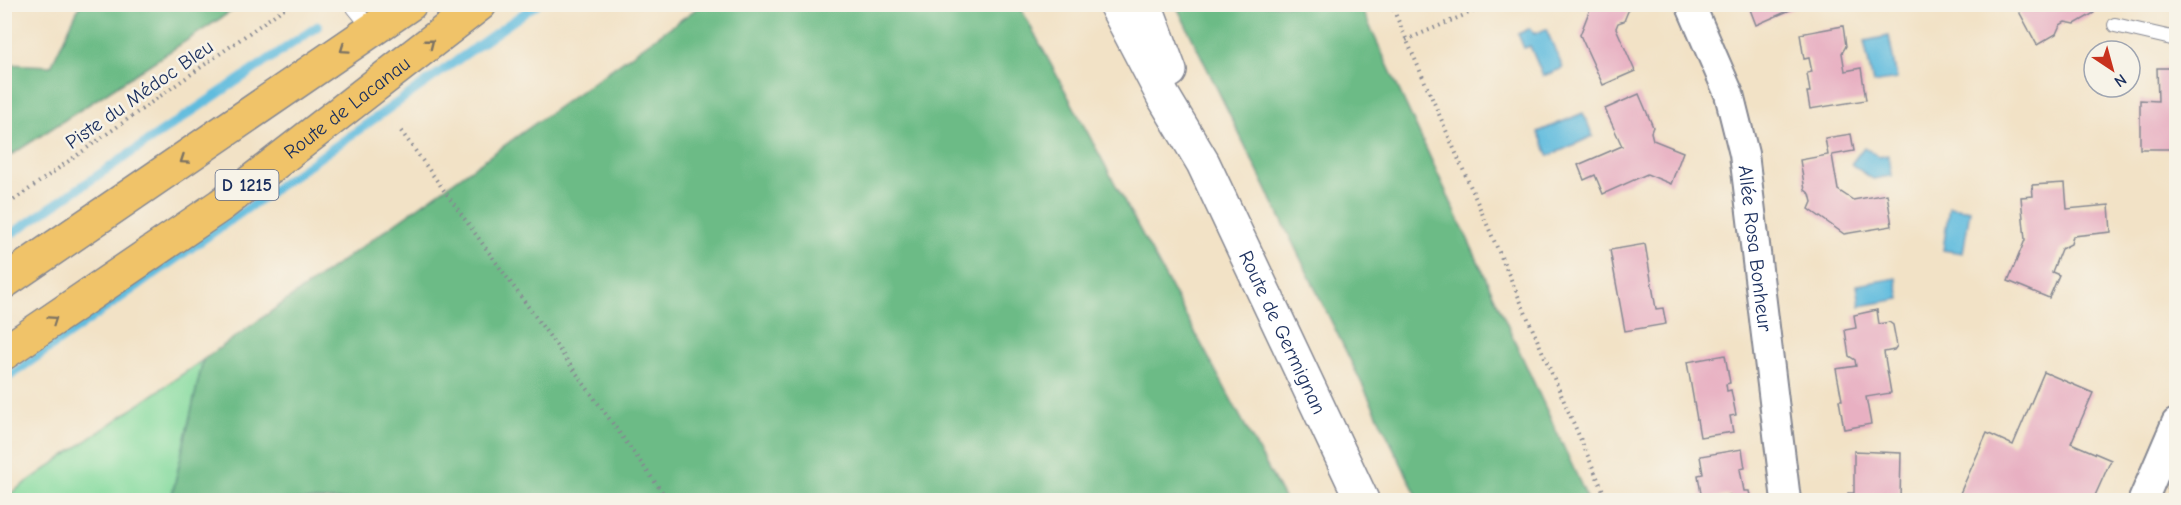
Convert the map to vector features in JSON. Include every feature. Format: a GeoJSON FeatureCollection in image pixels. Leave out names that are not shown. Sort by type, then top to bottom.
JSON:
{"type":"FeatureCollection","features":[{"type":"Feature","properties":{"kind":"main road","name":"D 1215"},"geometry":{"type":"LineString","coordinates":[[4,282],[410,4]]}},
{"type":"Feature","properties":{"kind":"main road","name":"Route de Lacanau"},"geometry":{"type":"LineString","coordinates":[[4,353],[221,205],[480,4]]}},
{"type":"Feature","properties":{"kind":"street","name":"Route de Germignan"},"geometry":{"type":"LineString","coordinates":[[1115,4],[1163,96],[1203,163]]}},
{"type":"Feature","properties":{"kind":"street","name":"Route de Germignan"},"geometry":{"type":"LineString","coordinates":[[1144,4],[1203,163],[1362,501]]}},
{"type":"Feature","properties":{"kind":"street","name":"Allée Rosa Bonheur"},"geometry":{"type":"LineString","coordinates":[[1690,4],[1729,94],[1744,154],[1786,501]]}},
{"type":"Feature","properties":{"kind":"street"},"geometry":{"type":"LineString","coordinates":[[2143,501],[2176,423]]}},
{"type":"Feature","properties":{"kind":"lane"},"geometry":{"type":"LineString","coordinates":[[351,4],[372,30]]}},
{"type":"Feature","properties":{"kind":"lane"},"geometry":{"type":"LineString","coordinates":[[1132,4],[1174,86]]}},
{"type":"Feature","properties":{"kind":"lane"},"geometry":{"type":"LineString","coordinates":[[2115,25],[2176,39]]}},
{"type":"Feature","properties":{"kind":"path","name":"Piste du Médoc Bleu"},"geometry":{"type":"LineString","coordinates":[[4,207],[290,4]]}},
{"type":"Feature","properties":{"kind":"path"},"geometry":{"type":"LineString","coordinates":[[1391,4],[1607,501]]}},
{"type":"Feature","properties":{"kind":"path"},"geometry":{"type":"LineString","coordinates":[[1406,40],[1490,4]]}},
{"type":"Feature","properties":{"kind":"path"},"geometry":{"type":"LineString","coordinates":[[401,131],[668,501]]}},
{"type":"Feature","properties":{"kind":"green space"},"geometry":{"type":"Polygon","coordinates":[[[703,4],[1019,5],[1285,500],[171,500],[203,360],[703,4]]]}},
{"type":"Feature","properties":{"kind":"green space"},"geometry":{"type":"Polygon","coordinates":[[[80,5],[241,5],[5,159],[5,64],[51,66],[80,5]]]}},
{"type":"Feature","properties":{"kind":"green space"},"geometry":{"type":"Polygon","coordinates":[[[1176,5],[1360,5],[1588,500],[1419,500],[1176,5]]]}},
{"type":"Feature","properties":{"kind":"green space"},"geometry":{"type":"Polygon","coordinates":[[[203,360],[171,500],[5,500],[4,498],[203,360]]]}},
{"type":"Feature","properties":{"kind":"water"},"geometry":{"type":"Polygon","coordinates":[[[1531,28],[1534,34],[1546,29],[1563,68],[1543,76],[1530,46],[1524,48],[1518,34],[1531,28]]]}},
{"type":"Feature","properties":{"kind":"water"},"geometry":{"type":"Polygon","coordinates":[[[1889,36],[1897,79],[1873,83],[1864,41],[1889,36]]]}},
{"type":"Feature","properties":{"kind":"water"},"geometry":{"type":"Polygon","coordinates":[[[1583,113],[1593,136],[1549,156],[1538,132],[1583,113]]]}},
{"type":"Feature","properties":{"kind":"water"},"geometry":{"type":"Polygon","coordinates":[[[1864,147],[1879,157],[1888,155],[1891,176],[1873,179],[1851,164],[1864,147]]]}},
{"type":"Feature","properties":{"kind":"water"},"geometry":{"type":"Polygon","coordinates":[[[1949,207],[1970,210],[1963,253],[1943,250],[1949,207]]]}},
{"type":"Feature","properties":{"kind":"water"},"geometry":{"type":"Polygon","coordinates":[[[1896,278],[1900,299],[1860,306],[1857,285],[1896,278]]]}},
{"type":"Feature","properties":{"kind":"building"},"geometry":{"type":"Polygon","coordinates":[[[1592,4],[1631,4],[1624,21],[1618,23],[1616,28],[1635,71],[1603,85],[1580,35],[1592,4]]]}},
{"type":"Feature","properties":{"kind":"building"},"geometry":{"type":"Polygon","coordinates":[[[1748,4],[1796,4],[1797,7],[1756,25],[1748,4]]]}},
{"type":"Feature","properties":{"kind":"building"},"geometry":{"type":"Polygon","coordinates":[[[2015,4],[2090,4],[2094,13],[2075,24],[2065,22],[2060,25],[2056,34],[2037,45],[2015,4]]]}},
{"type":"Feature","properties":{"kind":"building"},"geometry":{"type":"Polygon","coordinates":[[[1843,26],[1846,46],[1842,53],[1845,71],[1861,68],[1866,100],[1810,109],[1807,73],[1812,72],[1809,58],[1804,59],[1800,34],[1843,26]]]}},
{"type":"Feature","properties":{"kind":"building"},"geometry":{"type":"Polygon","coordinates":[[[2157,68],[2176,68],[2176,149],[2140,149],[2140,100],[2158,101],[2157,68]]]}},
{"type":"Feature","properties":{"kind":"building"},"geometry":{"type":"Polygon","coordinates":[[[1639,94],[1653,127],[1651,132],[1653,140],[1683,152],[1671,184],[1647,174],[1603,194],[1595,175],[1584,180],[1578,165],[1622,146],[1605,109],[1639,94]]]}},
{"type":"Feature","properties":{"kind":"building"},"geometry":{"type":"Polygon","coordinates":[[[1851,134],[1854,151],[1832,155],[1838,190],[1853,200],[1887,194],[1892,226],[1844,234],[1809,209],[1812,202],[1810,194],[1805,190],[1800,160],[1828,155],[1825,138],[1851,134]]]}},
{"type":"Feature","properties":{"kind":"building"},"geometry":{"type":"Polygon","coordinates":[[[2065,183],[2067,209],[2109,205],[2111,232],[2073,236],[2071,244],[2061,249],[2052,272],[2059,275],[2049,298],[2008,281],[2025,240],[2021,197],[2033,196],[2032,185],[2065,183]]]}},
{"type":"Feature","properties":{"kind":"building"},"geometry":{"type":"Polygon","coordinates":[[[1645,244],[1656,309],[1663,308],[1666,324],[1625,331],[1610,250],[1645,244]]]}},
{"type":"Feature","properties":{"kind":"building"},"geometry":{"type":"Polygon","coordinates":[[[1877,310],[1879,324],[1889,322],[1893,325],[1897,346],[1894,350],[1884,352],[1891,393],[1866,397],[1871,424],[1844,429],[1839,400],[1842,400],[1836,369],[1856,366],[1855,360],[1849,356],[1845,330],[1856,328],[1854,315],[1877,310]]]}},
{"type":"Feature","properties":{"kind":"building"},"geometry":{"type":"Polygon","coordinates":[[[1725,355],[1730,383],[1726,384],[1727,391],[1731,390],[1736,415],[1730,416],[1733,432],[1700,437],[1687,362],[1725,355]]]}},
{"type":"Feature","properties":{"kind":"building"},"geometry":{"type":"Polygon","coordinates":[[[2044,372],[2093,393],[2071,443],[2111,460],[2093,500],[1957,500],[1987,433],[2013,445],[2044,372]]]}},
{"type":"Feature","properties":{"kind":"building"},"geometry":{"type":"Polygon","coordinates":[[[1742,449],[1745,468],[1740,469],[1744,491],[1749,491],[1751,500],[1731,500],[1730,495],[1702,500],[1698,475],[1703,474],[1700,456],[1742,449]]]}},
{"type":"Feature","properties":{"kind":"building"},"geometry":{"type":"Polygon","coordinates":[[[1854,451],[1901,453],[1900,500],[1848,500],[1848,493],[1854,493],[1854,451]]]}},
{"type":"Feature","properties":{"kind":"waterway"},"geometry":{"type":"LineString","coordinates":[[4,380],[537,4]]}},
{"type":"Feature","properties":{"kind":"waterway"},"geometry":{"type":"LineString","coordinates":[[4,239],[318,26]]}}]}
